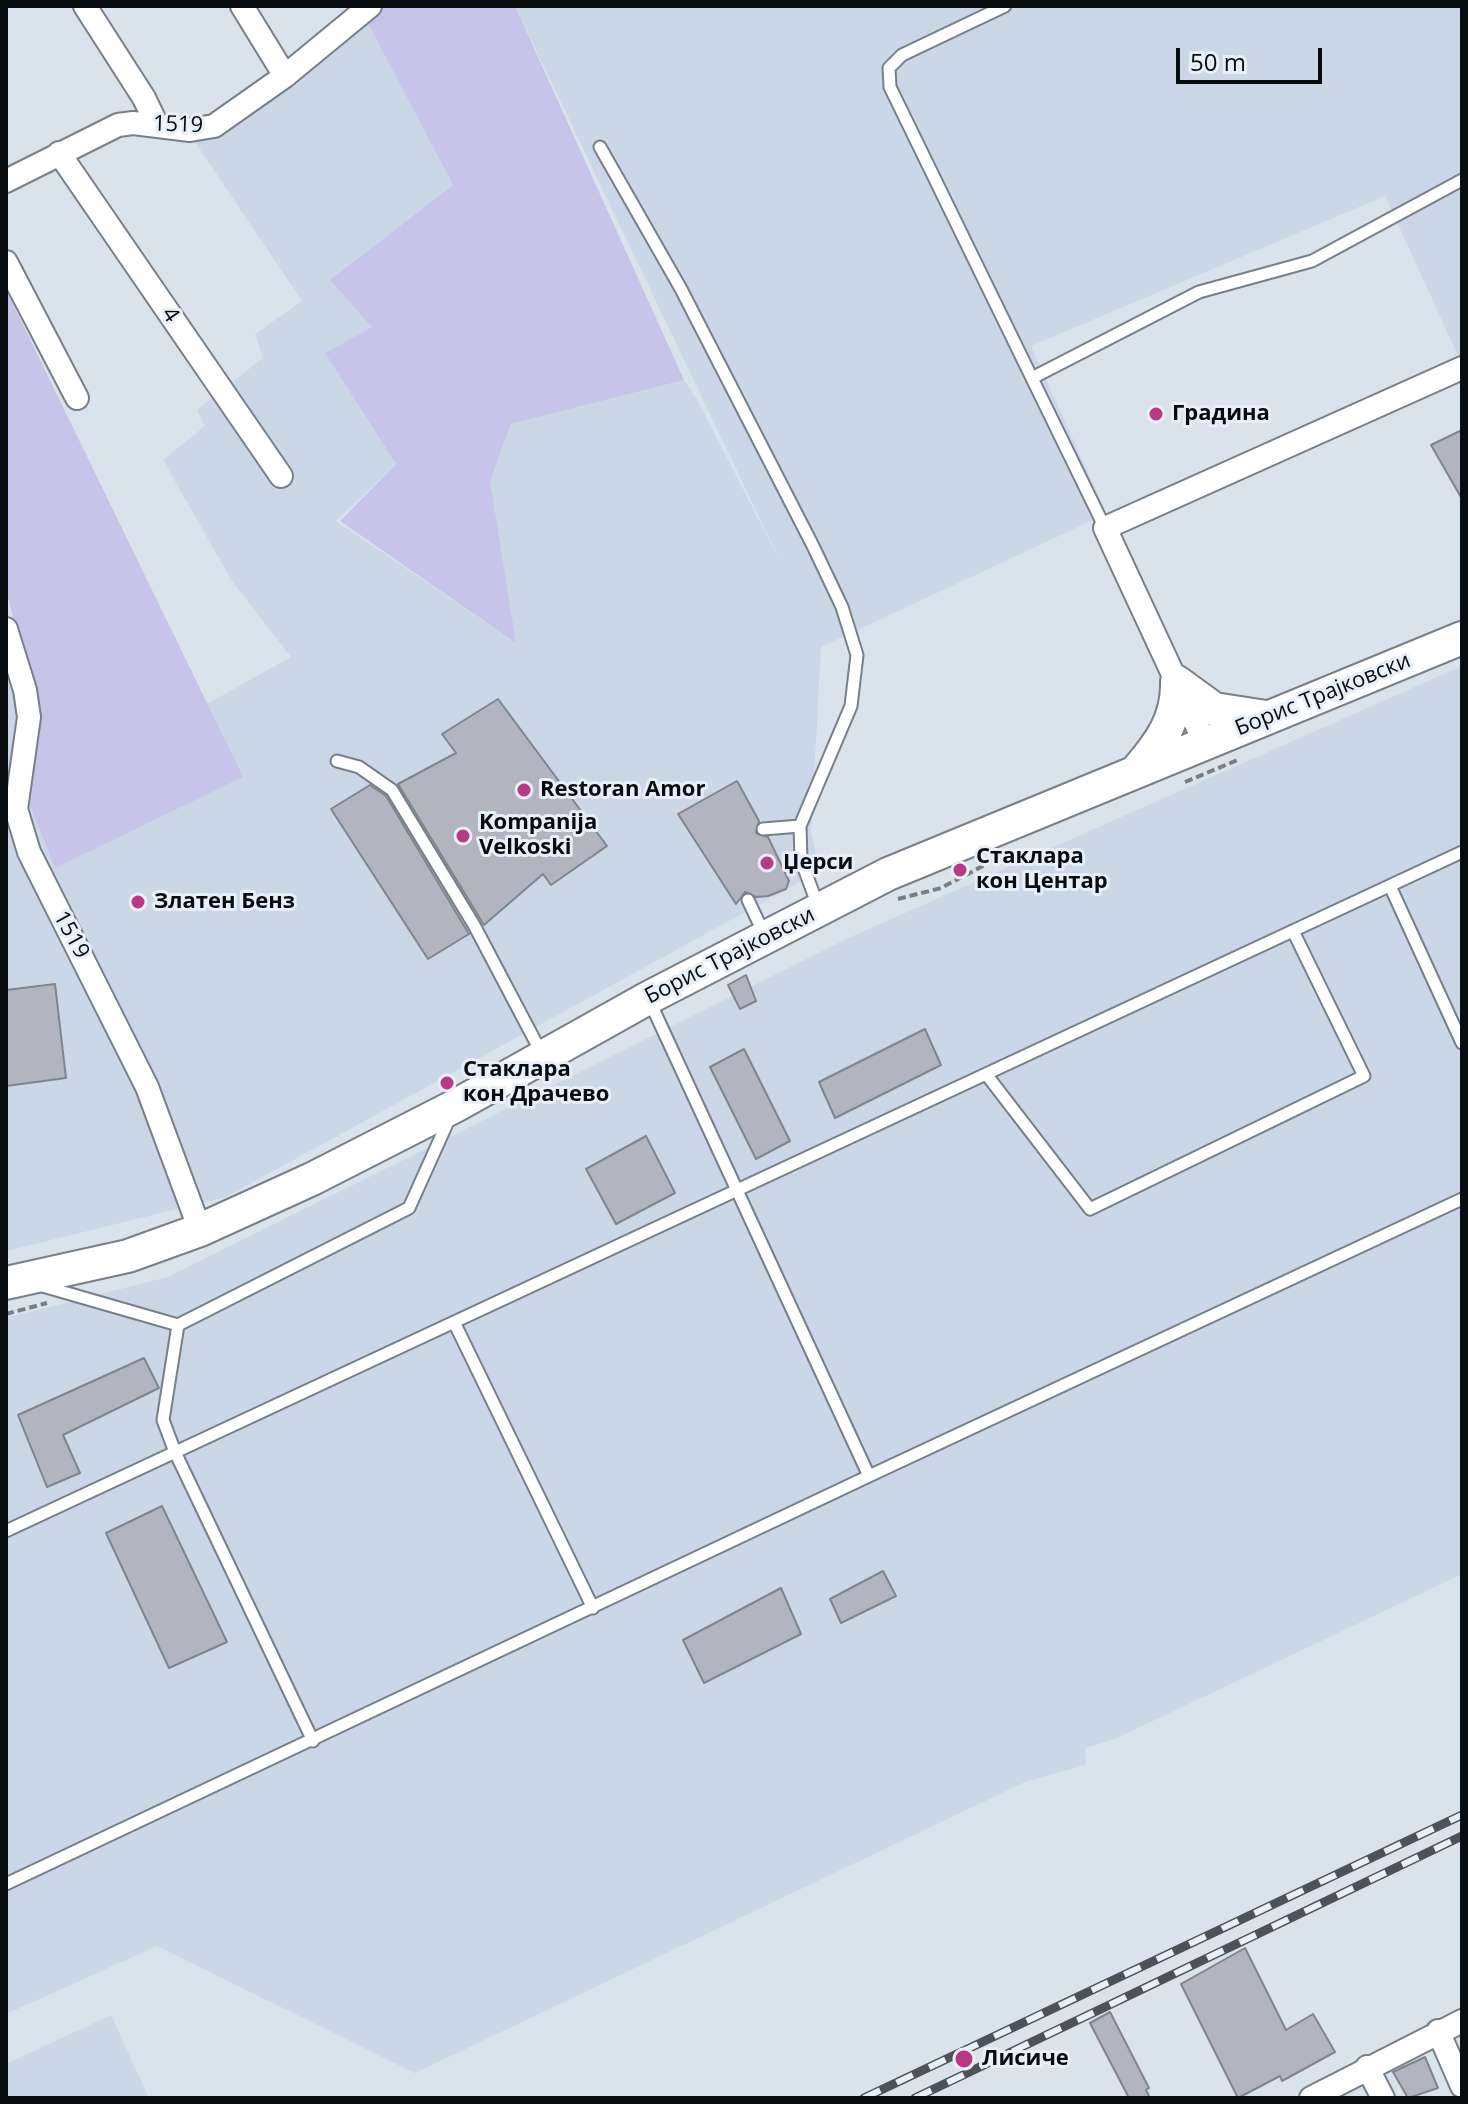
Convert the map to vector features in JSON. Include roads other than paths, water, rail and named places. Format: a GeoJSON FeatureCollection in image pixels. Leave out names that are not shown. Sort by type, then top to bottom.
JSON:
{"type":"FeatureCollection","features":[{"type":"Feature","properties":{"kind":"main road","name":"Борис Трајковски"},"geometry":{"type":"LineString","coordinates":[[12,1281],[128,1256],[200,1230],[312,1179],[455,1106],[648,998],[888,874],[1462,638]]}},
{"type":"Feature","properties":{"kind":"main road"},"geometry":{"type":"LineString","coordinates":[[1177,682],[1214,709],[1250,717],[1274,716]]}},
{"type":"Feature","properties":{"kind":"main road"},"geometry":{"type":"LineString","coordinates":[[1135,771],[1168,728],[1177,698],[1177,682]]}},
{"type":"Feature","properties":{"kind":"street"},"geometry":{"type":"LineString","coordinates":[[85,6],[144,98],[157,125]]}},
{"type":"Feature","properties":{"kind":"street"},"geometry":{"type":"LineString","coordinates":[[242,6],[285,76]]}},
{"type":"Feature","properties":{"kind":"street","name":"1519"},"geometry":{"type":"LineString","coordinates":[[6,181],[118,125],[157,125],[190,130],[214,126],[285,76],[370,6]]}},
{"type":"Feature","properties":{"kind":"street","name":"4"},"geometry":{"type":"LineString","coordinates":[[59,153],[281,476]]}},
{"type":"Feature","properties":{"kind":"street"},"geometry":{"type":"LineString","coordinates":[[6,262],[49,350],[77,398]]}},
{"type":"Feature","properties":{"kind":"street"},"geometry":{"type":"LineString","coordinates":[[1205,743],[1105,528],[1462,368]]}},
{"type":"Feature","properties":{"kind":"street","name":"1519"},"geometry":{"type":"LineString","coordinates":[[6,629],[25,690],[29,717],[16,809],[29,852],[147,1087],[200,1230]]}},
{"type":"Feature","properties":{"kind":"street"},"geometry":{"type":"LineString","coordinates":[[1311,2098],[1462,2021]]}},
{"type":"Feature","properties":{"kind":"street"},"geometry":{"type":"LineString","coordinates":[[1438,2031],[1462,2086]]}},
{"type":"Feature","properties":{"kind":"street"},"geometry":{"type":"LineString","coordinates":[[1367,2067],[1383,2098]]}},
{"type":"Feature","properties":{"kind":"lane"},"geometry":{"type":"LineString","coordinates":[[1005,6],[902,55],[889,68],[890,87],[1105,528]]}},
{"type":"Feature","properties":{"kind":"lane"},"geometry":{"type":"LineString","coordinates":[[600,147],[681,289],[813,546],[842,607],[857,655],[851,706],[827,770],[800,826],[801,860],[819,910]]}},
{"type":"Feature","properties":{"kind":"lane"},"geometry":{"type":"LineString","coordinates":[[1032,378],[1199,292],[1312,261],[1462,180]]}},
{"type":"Feature","properties":{"kind":"lane"},"geometry":{"type":"LineString","coordinates":[[337,761],[359,767],[392,790],[474,925],[543,1056]]}},
{"type":"Feature","properties":{"kind":"lane"},"geometry":{"type":"LineString","coordinates":[[763,829],[800,826]]}},
{"type":"Feature","properties":{"kind":"lane"},"geometry":{"type":"LineString","coordinates":[[6,1531],[1462,852]]}},
{"type":"Feature","properties":{"kind":"lane"},"geometry":{"type":"LineString","coordinates":[[1390,886],[1462,1043]]}},
{"type":"Feature","properties":{"kind":"lane"},"geometry":{"type":"LineString","coordinates":[[748,900],[766,938]]}},
{"type":"Feature","properties":{"kind":"lane"},"geometry":{"type":"LineString","coordinates":[[986,1074],[1090,1209],[1364,1076],[1293,931]]}},
{"type":"Feature","properties":{"kind":"lane"},"geometry":{"type":"LineString","coordinates":[[648,998],[869,1476]]}},
{"type":"Feature","properties":{"kind":"lane"},"geometry":{"type":"LineString","coordinates":[[12,1281],[75,1295],[178,1325],[409,1208],[455,1106]]}},
{"type":"Feature","properties":{"kind":"lane"},"geometry":{"type":"LineString","coordinates":[[6,1884],[1462,1199]]}},
{"type":"Feature","properties":{"kind":"lane"},"geometry":{"type":"LineString","coordinates":[[454,1322],[593,1608]]}},
{"type":"Feature","properties":{"kind":"lane"},"geometry":{"type":"LineString","coordinates":[[178,1325],[163,1420],[175,1452],[313,1741]]}},
{"type":"Feature","properties":{"kind":"railway"},"geometry":{"type":"LineString","coordinates":[[864,2098],[1462,1815]]}},
{"type":"Feature","properties":{"kind":"railway"},"geometry":{"type":"LineString","coordinates":[[915,2098],[1462,1836]]}},
{"type":"Feature","properties":{"kind":"place","name":"Градина"},"geometry":{"type":"Point","coordinates":[1156,414]}},
{"type":"Feature","properties":{"kind":"place","name":"Restoran Amor"},"geometry":{"type":"Point","coordinates":[524,790]}},
{"type":"Feature","properties":{"kind":"place","name":"Kompanija Velkoski"},"geometry":{"type":"Point","coordinates":[463,836]}},
{"type":"Feature","properties":{"kind":"place","name":"Џерси"},"geometry":{"type":"Point","coordinates":[767,863]}},
{"type":"Feature","properties":{"kind":"place","name":"Стаклара кон Центар"},"geometry":{"type":"Point","coordinates":[960,870]}},
{"type":"Feature","properties":{"kind":"place","name":"Златен Бенз"},"geometry":{"type":"Point","coordinates":[138,902]}},
{"type":"Feature","properties":{"kind":"place","name":"Стаклара кон Драчево"},"geometry":{"type":"Point","coordinates":[447,1083]}},
{"type":"Feature","properties":{"kind":"place","name":"Лисиче"},"geometry":{"type":"Point","coordinates":[964,2059]}}]}
